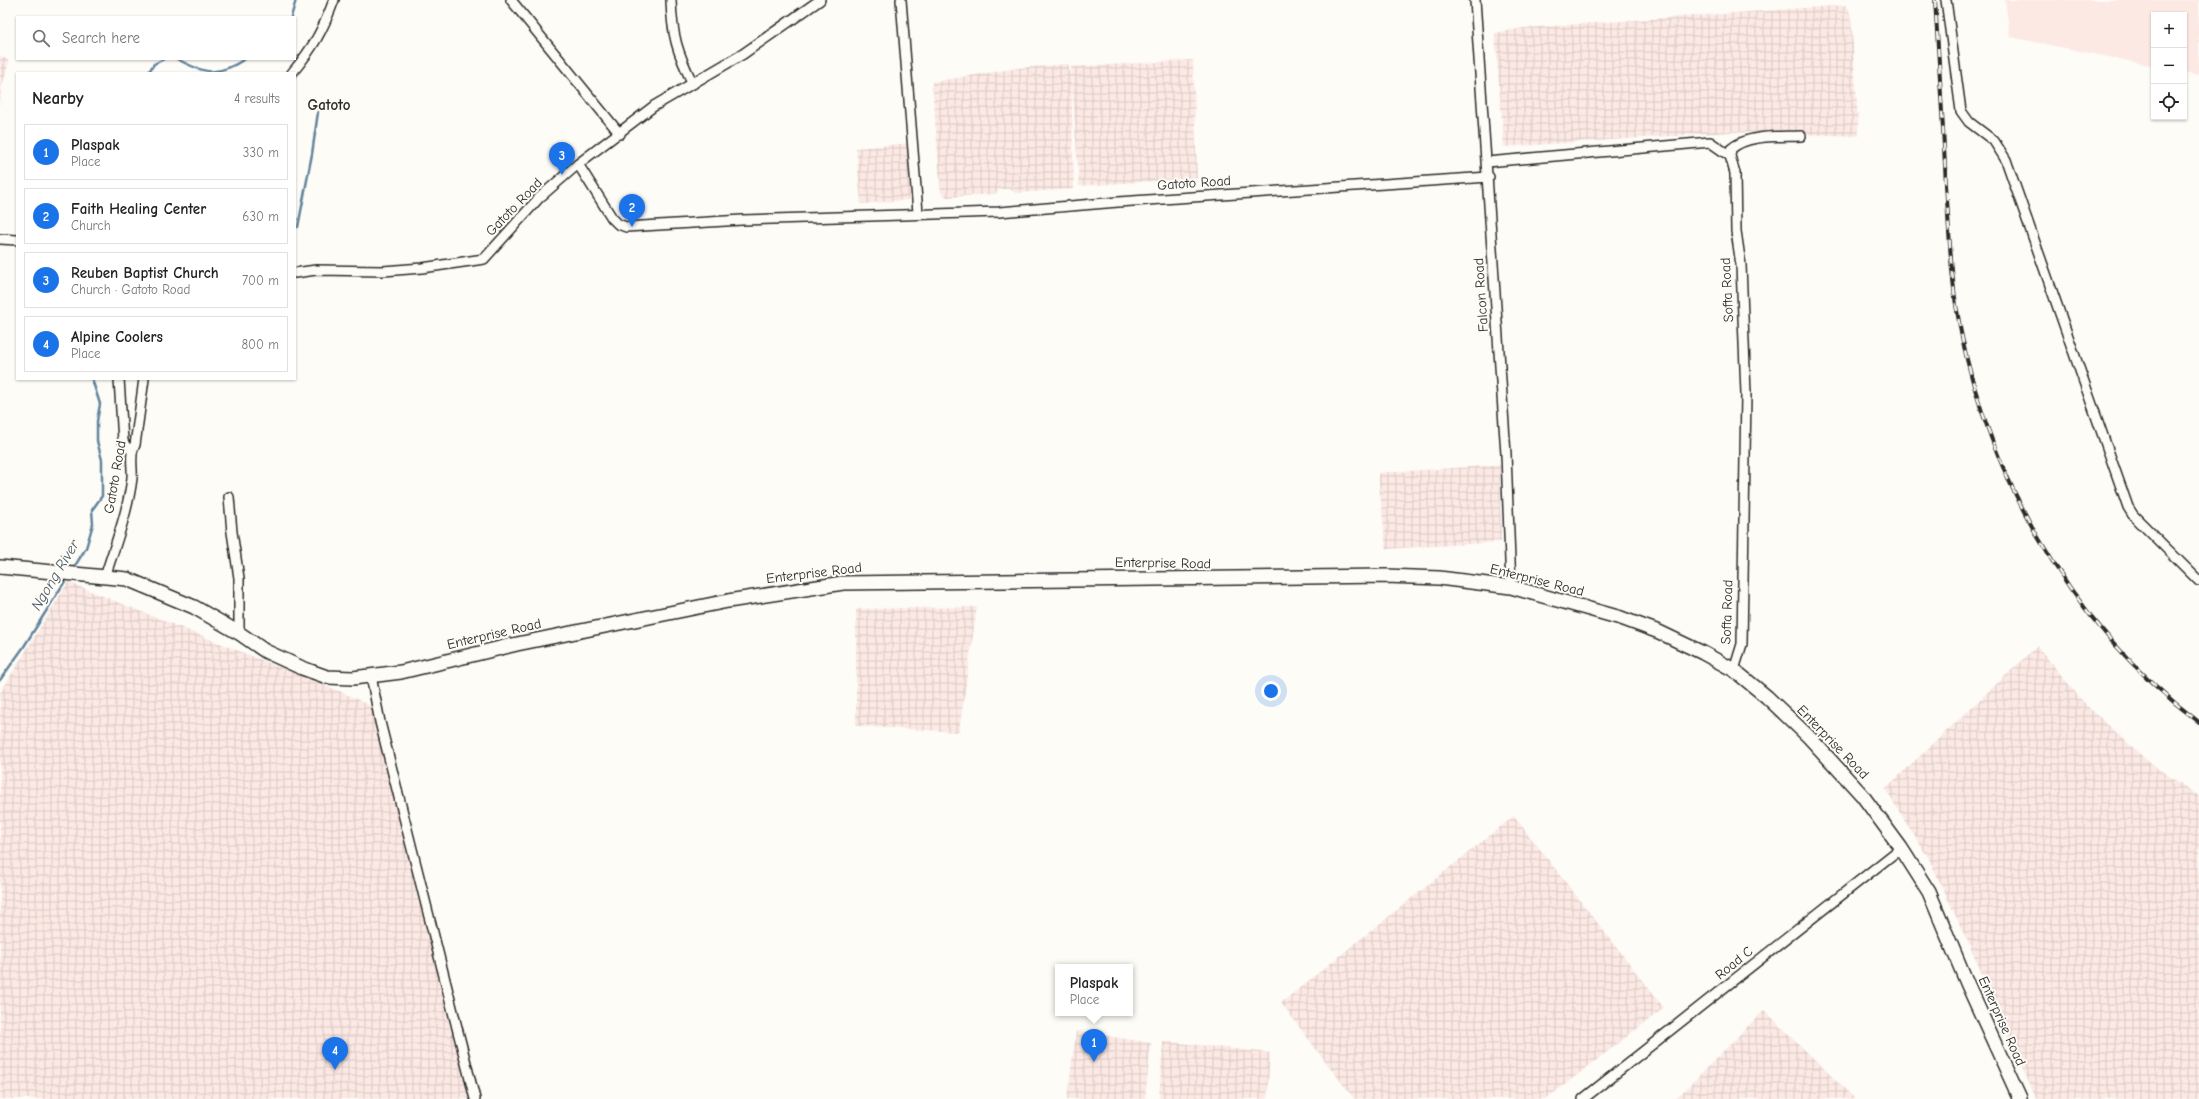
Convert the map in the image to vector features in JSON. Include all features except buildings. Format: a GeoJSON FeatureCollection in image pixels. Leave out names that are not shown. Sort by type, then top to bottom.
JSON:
{"type":"FeatureCollection","features":[{"type":"Feature","properties":{"kind":"main road","name":"Enterprise Road"},"geometry":{"type":"LineString","coordinates":[[0,567],[127,579],[154,589],[194,608],[239,633],[265,651],[302,668],[327,677],[353,678],[402,672],[517,644],[728,601],[843,583],[1386,576],[1438,578],[1511,587],[1620,618],[1652,630],[1703,653],[1734,670],[1767,697],[1809,737],[1862,795],[1901,848],[1929,892],[1967,983],[2020,1099]]}},
{"type":"Feature","properties":{"kind":"street"},"geometry":{"type":"LineString","coordinates":[[293,72],[312,48],[325,26],[334,0]]}},
{"type":"Feature","properties":{"kind":"street"},"geometry":{"type":"LineString","coordinates":[[511,0],[620,134]]}},
{"type":"Feature","properties":{"kind":"street"},"geometry":{"type":"LineString","coordinates":[[670,0],[672,32],[679,56],[693,84]]}},
{"type":"Feature","properties":{"kind":"street","name":"Gatoto Road"},"geometry":{"type":"LineString","coordinates":[[296,273],[316,270],[383,271],[422,268],[484,259],[539,198],[578,164],[620,134],[654,106],[743,54],[820,0]]}},
{"type":"Feature","properties":{"kind":"street"},"geometry":{"type":"LineString","coordinates":[[901,0],[918,213]]}},
{"type":"Feature","properties":{"kind":"street","name":"Falcon Road"},"geometry":{"type":"LineString","coordinates":[[1475,0],[1489,176],[1506,454],[1511,587]]}},
{"type":"Feature","properties":{"kind":"street"},"geometry":{"type":"LineString","coordinates":[[1946,0],[1961,111],[1968,122],[1994,141],[2006,160],[2128,507],[2133,515],[2199,582]]}},
{"type":"Feature","properties":{"kind":"street"},"geometry":{"type":"LineString","coordinates":[[1487,162],[1710,142],[1730,156],[1731,150],[1737,144],[1746,140],[1801,136]]}},
{"type":"Feature","properties":{"kind":"street","name":"Softa Road"},"geometry":{"type":"LineString","coordinates":[[1730,156],[1735,173],[1736,231],[1741,265],[1746,394],[1742,644],[1734,670]]}},
{"type":"Feature","properties":{"kind":"street","name":"Gatoto Road"},"geometry":{"type":"LineString","coordinates":[[578,164],[612,218],[618,224],[626,227],[918,213],[999,212],[1489,176]]}},
{"type":"Feature","properties":{"kind":"street"},"geometry":{"type":"LineString","coordinates":[[0,240],[16,240]]}},
{"type":"Feature","properties":{"kind":"street"},"geometry":{"type":"LineString","coordinates":[[119,380],[123,441],[126,447],[132,449]]}},
{"type":"Feature","properties":{"kind":"street","name":"Gatoto Road"},"geometry":{"type":"LineString","coordinates":[[105,577],[124,516],[132,478],[132,449],[135,445],[144,380]]}},
{"type":"Feature","properties":{"kind":"street"},"geometry":{"type":"LineString","coordinates":[[229,497],[232,532],[239,578],[239,633]]}},
{"type":"Feature","properties":{"kind":"street"},"geometry":{"type":"LineString","coordinates":[[371,676],[389,760],[475,1099]]}},
{"type":"Feature","properties":{"kind":"street","name":"Road C"},"geometry":{"type":"LineString","coordinates":[[1583,1099],[1901,848]]}},
{"type":"Feature","properties":{"kind":"shaded area"},"geometry":{"type":"Polygon","coordinates":[[[2005,0],[2199,0],[2199,75],[2187,73],[2187,12],[2151,12],[2151,65],[2010,37],[2005,0]]]}},
{"type":"Feature","properties":{"kind":"shaded area"},"geometry":{"type":"Polygon","coordinates":[[[1847,5],[1851,16],[1859,136],[1732,132],[1504,147],[1495,33],[1523,28],[1847,5]]]}},
{"type":"Feature","properties":{"kind":"shaded area"},"geometry":{"type":"Polygon","coordinates":[[[0,56],[9,61],[2,87],[0,107],[0,56]]]}},
{"type":"Feature","properties":{"kind":"shaded area"},"geometry":{"type":"Polygon","coordinates":[[[1193,60],[1197,178],[1079,186],[1071,67],[1193,60]]]}},
{"type":"Feature","properties":{"kind":"shaded area"},"geometry":{"type":"Polygon","coordinates":[[[1068,64],[1071,74],[1074,189],[1015,193],[1010,189],[1000,189],[995,194],[947,197],[941,193],[932,82],[1018,68],[1068,64]]]}},
{"type":"Feature","properties":{"kind":"shaded area"},"geometry":{"type":"Polygon","coordinates":[[[912,143],[916,191],[907,200],[861,204],[856,148],[912,143]]]}},
{"type":"Feature","properties":{"kind":"shaded area"},"geometry":{"type":"Polygon","coordinates":[[[1500,465],[1501,542],[1386,549],[1378,473],[1500,465]]]}},
{"type":"Feature","properties":{"kind":"shaded area"},"geometry":{"type":"Polygon","coordinates":[[[68,582],[339,691],[382,711],[482,1099],[0,1099],[0,693],[68,582]]]}},
{"type":"Feature","properties":{"kind":"shaded area"},"geometry":{"type":"Polygon","coordinates":[[[977,607],[959,732],[856,726],[856,609],[977,607]]]}},
{"type":"Feature","properties":{"kind":"shaded area"},"geometry":{"type":"Polygon","coordinates":[[[2037,646],[2086,705],[2151,764],[2199,796],[2199,1099],[2036,1099],[1973,953],[1929,859],[1885,789],[2037,646]]]}},
{"type":"Feature","properties":{"kind":"shaded area"},"geometry":{"type":"Polygon","coordinates":[[[1514,816],[1664,1008],[1546,1099],[1354,1099],[1281,1003],[1514,816]]]}},
{"type":"Feature","properties":{"kind":"shaded area"},"geometry":{"type":"Polygon","coordinates":[[[1764,1010],[1855,1099],[1676,1099],[1764,1010]]]}},
{"type":"Feature","properties":{"kind":"shaded area"},"geometry":{"type":"Polygon","coordinates":[[[1076,1031],[1151,1043],[1145,1099],[1067,1099],[1076,1031]]]}},
{"type":"Feature","properties":{"kind":"shaded area"},"geometry":{"type":"Polygon","coordinates":[[[1163,1041],[1270,1053],[1267,1099],[1159,1099],[1163,1041]]]}},
{"type":"Feature","properties":{"kind":"waterway","name":"Ngong River"},"geometry":{"type":"LineString","coordinates":[[291,16],[296,0]]}},
{"type":"Feature","properties":{"kind":"waterway","name":"Ngong River"},"geometry":{"type":"LineString","coordinates":[[149,72],[154,64],[162,60]]}},
{"type":"Feature","properties":{"kind":"waterway","name":"Ngong River"},"geometry":{"type":"LineString","coordinates":[[179,60],[196,68],[211,71],[226,69],[243,60]]}},
{"type":"Feature","properties":{"kind":"waterway"},"geometry":{"type":"LineString","coordinates":[[298,227],[312,154],[319,105]]}},
{"type":"Feature","properties":{"kind":"waterway","name":"Ngong River"},"geometry":{"type":"LineString","coordinates":[[73,569],[86,548],[93,524],[92,510],[102,496],[102,460],[97,441],[97,421],[100,404],[92,380]]}},
{"type":"Feature","properties":{"kind":"waterway","name":"Ngong River"},"geometry":{"type":"LineString","coordinates":[[0,680],[23,648],[67,578]]}},
{"type":"Feature","properties":{"kind":"railway"},"geometry":{"type":"LineString","coordinates":[[1935,0],[1954,290],[1968,365],[1986,424],[2010,482],[2038,537],[2071,589],[2109,638],[2152,682],[2199,722]]}},
{"type":"Feature","properties":{"kind":"place","name":"Reuben Baptist Church"},"geometry":{"type":"Point","coordinates":[562,175]}},
{"type":"Feature","properties":{"kind":"place","name":"Faith Healing Center"},"geometry":{"type":"Point","coordinates":[632,227]}},
{"type":"Feature","properties":{"kind":"place","name":"Plaspak"},"geometry":{"type":"Point","coordinates":[1094,1062]}},
{"type":"Feature","properties":{"kind":"place","name":"Alpine Coolers"},"geometry":{"type":"Point","coordinates":[335,1070]}},
{"type":"Feature","properties":{"kind":"district","name":"Gatoto"},"geometry":{"type":"Point","coordinates":[329,105]}}]}
